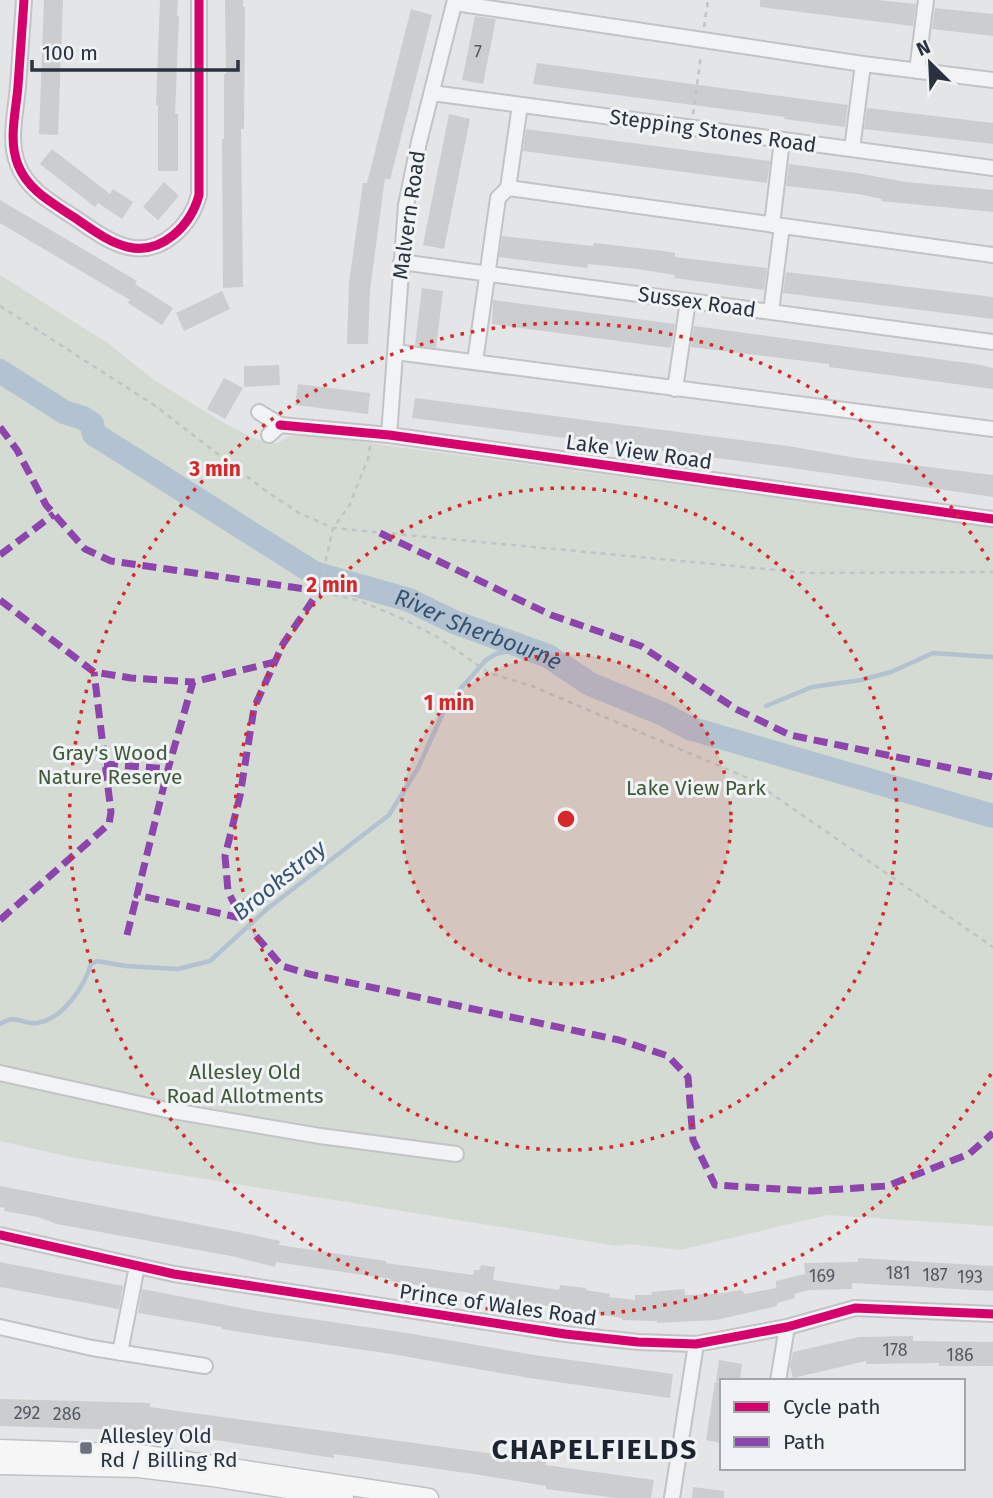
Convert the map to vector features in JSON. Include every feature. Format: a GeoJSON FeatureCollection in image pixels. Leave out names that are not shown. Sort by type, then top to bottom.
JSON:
{"type":"FeatureCollection","features":[{"type":"Feature","properties":{"kind":"main road"},"geometry":{"type":"LineString","coordinates":[[0,1448],[140,1454],[321,1488],[344,1498]]}},
{"type":"Feature","properties":{"kind":"main road"},"geometry":{"type":"LineString","coordinates":[[0,1465],[139,1468],[429,1498]]}},
{"type":"Feature","properties":{"kind":"street"},"geometry":{"type":"LineString","coordinates":[[24,0],[12,140],[17,163],[29,183],[49,201],[110,240],[131,247],[153,244],[173,235],[186,224],[199,195],[199,0]]}},
{"type":"Feature","properties":{"kind":"street"},"geometry":{"type":"LineString","coordinates":[[917,71],[926,0]]}},
{"type":"Feature","properties":{"kind":"street"},"geometry":{"type":"LineString","coordinates":[[455,1],[863,64],[993,80]]}},
{"type":"Feature","properties":{"kind":"street","name":"Malvern Road"},"geometry":{"type":"LineString","coordinates":[[389,435],[406,205],[455,1]]}},
{"type":"Feature","properties":{"kind":"street"},"geometry":{"type":"LineString","coordinates":[[852,149],[863,64]]}},
{"type":"Feature","properties":{"kind":"street","name":"Stepping Stones Road"},"geometry":{"type":"LineString","coordinates":[[432,93],[993,168]]}},
{"type":"Feature","properties":{"kind":"street"},"geometry":{"type":"LineString","coordinates":[[475,362],[498,198],[508,188],[520,105]]}},
{"type":"Feature","properties":{"kind":"street"},"geometry":{"type":"LineString","coordinates":[[771,312],[782,140]]}},
{"type":"Feature","properties":{"kind":"street"},"geometry":{"type":"LineString","coordinates":[[508,188],[993,255]]}},
{"type":"Feature","properties":{"kind":"street","name":"Sussex Road"},"geometry":{"type":"LineString","coordinates":[[401,262],[993,342]]}},
{"type":"Feature","properties":{"kind":"street"},"geometry":{"type":"LineString","coordinates":[[675,389],[688,301]]}},
{"type":"Feature","properties":{"kind":"street"},"geometry":{"type":"LineString","coordinates":[[395,352],[993,429]]}},
{"type":"Feature","properties":{"kind":"street","name":"Lake View Road"},"geometry":{"type":"LineString","coordinates":[[259,412],[274,430],[389,435],[993,519]]}},
{"type":"Feature","properties":{"kind":"street"},"geometry":{"type":"LineString","coordinates":[[0,1073],[193,1114],[320,1136],[456,1154]]}},
{"type":"Feature","properties":{"kind":"street","name":"Prince of Wales Road"},"geometry":{"type":"LineString","coordinates":[[0,1235],[173,1274],[565,1334],[638,1342],[696,1344],[787,1327],[855,1308],[993,1314]]}},
{"type":"Feature","properties":{"kind":"street"},"geometry":{"type":"LineString","coordinates":[[120,1353],[137,1266]]}},
{"type":"Feature","properties":{"kind":"street"},"geometry":{"type":"LineString","coordinates":[[0,1327],[120,1353],[205,1366]]}},
{"type":"Feature","properties":{"kind":"street"},"geometry":{"type":"LineString","coordinates":[[778,1379],[787,1327]]}},
{"type":"Feature","properties":{"kind":"street"},"geometry":{"type":"LineString","coordinates":[[672,1498],[696,1344]]}},
{"type":"Feature","properties":{"kind":"path"},"geometry":{"type":"LineString","coordinates":[[691,128],[708,0]]}},
{"type":"Feature","properties":{"kind":"path"},"geometry":{"type":"LineString","coordinates":[[0,306],[154,405],[266,491],[299,513],[333,528],[808,573],[993,572]]}},
{"type":"Feature","properties":{"kind":"path"},"geometry":{"type":"LineString","coordinates":[[372,433],[368,459],[349,506],[333,528],[319,591],[360,601],[403,619],[489,673],[532,686],[750,779],[993,947]]}},
{"type":"Feature","properties":{"kind":"path"},"geometry":{"type":"LineString","coordinates":[[241,918],[256,936]]}},
{"type":"Feature","properties":{"kind":"path"},"geometry":{"type":"LineString","coordinates":[[985,942],[993,941]]}},
{"type":"Feature","properties":{"kind":"green space","name":"Lake View Park"},"geometry":{"type":"Polygon","coordinates":[[[0,275],[109,344],[154,380],[255,439],[276,444],[290,436],[309,435],[993,527],[993,1226],[828,1215],[680,1250],[629,1244],[618,1246],[75,1158],[0,1141],[0,275]]]}},
{"type":"Feature","properties":{"kind":"building"},"geometry":{"type":"Polygon","coordinates":[[[44,0],[63,0],[58,135],[39,134],[44,0]]]}},
{"type":"Feature","properties":{"kind":"building"},"geometry":{"type":"Polygon","coordinates":[[[160,0],[178,0],[175,114],[178,114],[178,171],[158,171],[156,105],[160,0]]]}},
{"type":"Feature","properties":{"kind":"building"},"geometry":{"type":"Polygon","coordinates":[[[225,0],[243,0],[245,7],[244,129],[241,129],[243,287],[223,288],[222,139],[226,74],[225,0]]]}},
{"type":"Feature","properties":{"kind":"building"},"geometry":{"type":"Polygon","coordinates":[[[760,0],[878,0],[916,4],[913,26],[760,7],[760,0]]]}},
{"type":"Feature","properties":{"kind":"building"},"geometry":{"type":"Polygon","coordinates":[[[935,8],[993,14],[993,36],[932,29],[935,8]]]}},
{"type":"Feature","properties":{"kind":"building"},"geometry":{"type":"Polygon","coordinates":[[[411,9],[432,15],[390,180],[385,178],[370,290],[368,344],[347,344],[349,283],[363,183],[367,183],[411,9]]]}},
{"type":"Feature","properties":{"kind":"building"},"geometry":{"type":"Polygon","coordinates":[[[475,16],[496,19],[483,84],[462,80],[475,16]]]}},
{"type":"Feature","properties":{"kind":"building"},"geometry":{"type":"Polygon","coordinates":[[[537,63],[848,105],[845,127],[533,84],[537,63]]]}},
{"type":"Feature","properties":{"kind":"building"},"geometry":{"type":"Polygon","coordinates":[[[867,108],[993,123],[993,144],[864,129],[867,108]]]}},
{"type":"Feature","properties":{"kind":"building"},"geometry":{"type":"Polygon","coordinates":[[[449,114],[470,119],[444,249],[423,245],[449,114]]]}},
{"type":"Feature","properties":{"kind":"building"},"geometry":{"type":"Polygon","coordinates":[[[526,129],[770,161],[767,183],[523,151],[526,129]]]}},
{"type":"Feature","properties":{"kind":"building"},"geometry":{"type":"Polygon","coordinates":[[[52,149],[110,194],[113,189],[133,202],[122,219],[98,203],[95,207],[40,164],[52,149]]]}},
{"type":"Feature","properties":{"kind":"building"},"geometry":{"type":"Polygon","coordinates":[[[789,164],[906,182],[993,190],[993,212],[881,201],[882,199],[858,194],[786,186],[789,164]]]}},
{"type":"Feature","properties":{"kind":"building"},"geometry":{"type":"Polygon","coordinates":[[[164,182],[179,196],[158,220],[143,207],[164,182]]]}},
{"type":"Feature","properties":{"kind":"building"},"geometry":{"type":"Polygon","coordinates":[[[0,200],[137,281],[135,284],[173,308],[162,325],[128,303],[130,300],[0,223],[0,200]]]}},
{"type":"Feature","properties":{"kind":"building"},"geometry":{"type":"Polygon","coordinates":[[[502,236],[663,251],[675,253],[675,257],[767,268],[764,290],[674,278],[675,275],[637,269],[588,264],[587,268],[499,257],[502,236]]]}},
{"type":"Feature","properties":{"kind":"building"},"geometry":{"type":"Polygon","coordinates":[[[786,272],[993,297],[993,319],[783,293],[786,272]]]}},
{"type":"Feature","properties":{"kind":"building"},"geometry":{"type":"Polygon","coordinates":[[[422,288],[443,291],[436,348],[415,345],[422,288]]]}},
{"type":"Feature","properties":{"kind":"building"},"geometry":{"type":"Polygon","coordinates":[[[222,291],[230,309],[184,331],[176,313],[222,291]]]}},
{"type":"Feature","properties":{"kind":"building"},"geometry":{"type":"Polygon","coordinates":[[[493,300],[675,324],[671,348],[492,324],[493,300]]]}},
{"type":"Feature","properties":{"kind":"building"},"geometry":{"type":"Polygon","coordinates":[[[694,326],[975,364],[993,368],[993,389],[829,367],[829,364],[691,347],[694,326]]]}},
{"type":"Feature","properties":{"kind":"building"},"geometry":{"type":"Polygon","coordinates":[[[279,365],[280,385],[244,387],[244,366],[279,365]]]}},
{"type":"Feature","properties":{"kind":"building"},"geometry":{"type":"Polygon","coordinates":[[[224,378],[243,388],[225,419],[207,409],[224,378]]]}},
{"type":"Feature","properties":{"kind":"building"},"geometry":{"type":"Polygon","coordinates":[[[298,384],[370,393],[368,414],[295,405],[298,384]]]}},
{"type":"Feature","properties":{"kind":"building"},"geometry":{"type":"Polygon","coordinates":[[[415,398],[993,475],[993,497],[412,418],[415,398]]]}},
{"type":"Feature","properties":{"kind":"building"},"geometry":{"type":"Polygon","coordinates":[[[0,1186],[253,1235],[280,1241],[279,1245],[473,1275],[474,1270],[480,1270],[481,1265],[495,1267],[493,1280],[559,1290],[560,1285],[586,1288],[610,1294],[609,1297],[635,1300],[635,1295],[684,1289],[685,1295],[741,1290],[745,1294],[776,1288],[776,1281],[805,1274],[804,1263],[858,1262],[858,1258],[993,1266],[993,1291],[852,1283],[852,1289],[809,1290],[794,1294],[795,1298],[777,1303],[777,1306],[716,1320],[657,1323],[622,1320],[487,1296],[487,1300],[471,1298],[471,1293],[390,1281],[391,1279],[276,1262],[275,1267],[236,1257],[57,1224],[38,1217],[4,1211],[5,1208],[0,1207],[0,1186]]]}},
{"type":"Feature","properties":{"kind":"building"},"geometry":{"type":"Polygon","coordinates":[[[0,1262],[123,1286],[119,1309],[0,1287],[0,1262]]]}},
{"type":"Feature","properties":{"kind":"building"},"geometry":{"type":"Polygon","coordinates":[[[142,1289],[257,1311],[673,1374],[670,1398],[253,1334],[138,1313],[142,1289]]]}},
{"type":"Feature","properties":{"kind":"building"},"geometry":{"type":"Polygon","coordinates":[[[913,1336],[913,1341],[993,1342],[993,1366],[939,1366],[939,1363],[866,1364],[866,1361],[793,1378],[790,1366],[793,1352],[859,1337],[913,1336]]]}},
{"type":"Feature","properties":{"kind":"building"},"geometry":{"type":"Polygon","coordinates":[[[719,1360],[742,1364],[740,1379],[716,1381],[719,1360]]]}},
{"type":"Feature","properties":{"kind":"building"},"geometry":{"type":"Polygon","coordinates":[[[715,1382],[720,1382],[720,1443],[706,1440],[715,1382]]]}},
{"type":"Feature","properties":{"kind":"building"},"geometry":{"type":"Polygon","coordinates":[[[0,1399],[150,1403],[150,1407],[518,1457],[546,1462],[545,1465],[654,1480],[651,1498],[616,1498],[546,1489],[546,1486],[480,1475],[334,1454],[334,1458],[156,1431],[0,1426],[0,1399]]]}},
{"type":"Feature","properties":{"kind":"building"},"geometry":{"type":"Polygon","coordinates":[[[693,1487],[724,1491],[724,1498],[692,1498],[693,1487]]]}},
{"type":"Feature","properties":{"kind":"waterway","name":"River Sherbourne"},"geometry":{"type":"LineString","coordinates":[[0,371],[64,412],[83,418],[92,424],[94,434],[314,573],[409,600],[454,622],[548,656],[590,684],[663,714],[689,728],[993,816]]}},
{"type":"Feature","properties":{"kind":"waterway","name":"Brookstray"},"geometry":{"type":"LineString","coordinates":[[0,1024],[11,1019],[37,1023],[55,1015],[71,1001],[91,964],[97,961],[126,966],[178,969],[210,961],[267,909],[389,815],[418,768],[447,704],[486,660],[496,654],[522,648]]}},
{"type":"Feature","properties":{"kind":"waterway","name":"River Sherbourne"},"geometry":{"type":"LineString","coordinates":[[766,706],[812,687],[861,680],[891,672],[933,653],[993,657]]}},
{"type":"Feature","properties":{"kind":"marked path"},"geometry":{"type":"LineString","coordinates":[[0,427],[17,450],[46,505],[85,549],[111,561],[319,591],[283,644],[254,708],[240,796],[225,856],[228,891],[241,918]]}},
{"type":"Feature","properties":{"kind":"marked path"},"geometry":{"type":"LineString","coordinates":[[0,555],[54,514]]}},
{"type":"Feature","properties":{"kind":"marked path"},"geometry":{"type":"LineString","coordinates":[[380,533],[551,615],[641,646],[736,709],[790,735],[993,777]]}},
{"type":"Feature","properties":{"kind":"marked path"},"geometry":{"type":"LineString","coordinates":[[0,600],[94,672],[131,678],[193,682]]}},
{"type":"Feature","properties":{"kind":"marked path"},"geometry":{"type":"LineString","coordinates":[[241,918],[137,895],[193,682],[275,662]]}},
{"type":"Feature","properties":{"kind":"marked path"},"geometry":{"type":"LineString","coordinates":[[0,920],[109,824],[111,812],[94,672]]}},
{"type":"Feature","properties":{"kind":"marked path"},"geometry":{"type":"LineString","coordinates":[[104,764],[168,769]]}},
{"type":"Feature","properties":{"kind":"marked path"},"geometry":{"type":"LineString","coordinates":[[127,935],[137,895]]}},
{"type":"Feature","properties":{"kind":"marked path"},"geometry":{"type":"LineString","coordinates":[[256,936],[282,966],[309,974],[619,1040],[668,1056],[688,1077],[693,1140],[715,1185],[812,1191],[887,1186],[969,1154],[993,1133]]}},
{"type":"Feature","properties":{"kind":"cycle path"},"geometry":{"type":"LineString","coordinates":[[24,0],[13,136],[15,155],[22,174],[41,195],[98,234],[113,242],[140,248],[163,242],[182,227],[199,195],[199,0]]}},
{"type":"Feature","properties":{"kind":"cycle path"},"geometry":{"type":"LineString","coordinates":[[280,425],[389,435],[993,519]]}},
{"type":"Feature","properties":{"kind":"cycle path"},"geometry":{"type":"LineString","coordinates":[[0,1235],[174,1274],[565,1334],[638,1342],[696,1344],[787,1327],[855,1308],[993,1314]]}},
{"type":"Feature","properties":{"kind":"place","name":"Allesley Old Rd / Billing Rd"},"geometry":{"type":"Point","coordinates":[86,1448]}},
{"type":"Feature","properties":{"kind":"district","name":"CHAPELFIELDS"},"geometry":{"type":"Point","coordinates":[595,1449]}},
{"type":"Feature","properties":{"kind":"park label","name":"Gray's Wood Nature Reserve"},"geometry":{"type":"Point","coordinates":[110,765]}},
{"type":"Feature","properties":{"kind":"park label","name":"Allesley Old Road Allotments"},"geometry":{"type":"Point","coordinates":[245,1084]}}]}
